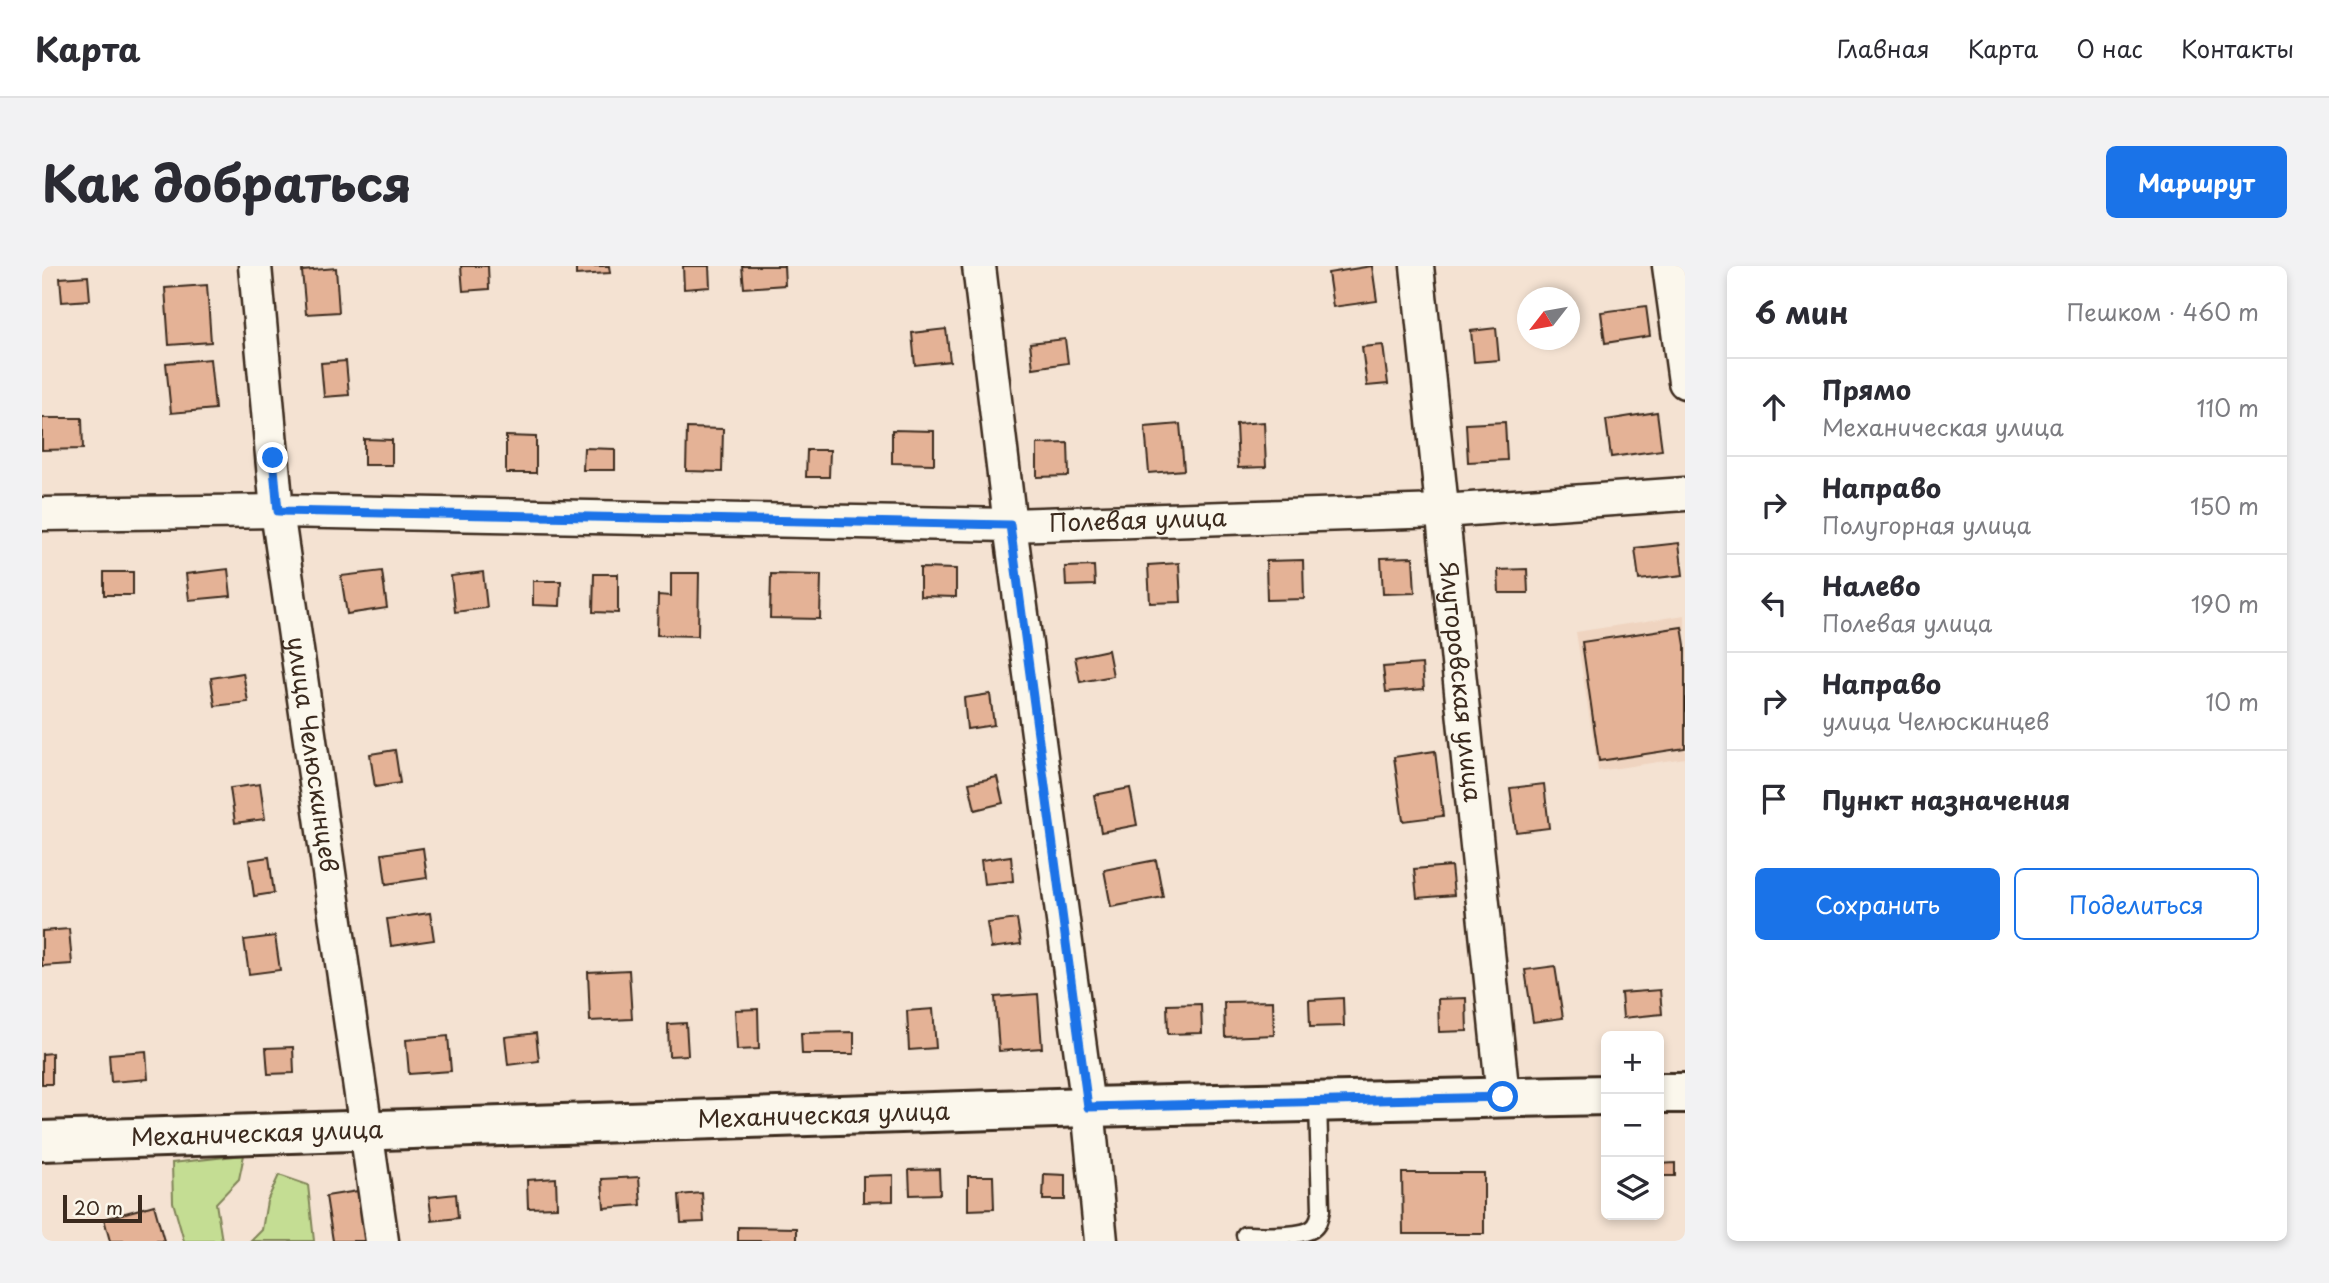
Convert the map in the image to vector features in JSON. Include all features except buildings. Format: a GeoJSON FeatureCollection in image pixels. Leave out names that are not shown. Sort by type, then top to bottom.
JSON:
{"type":"FeatureCollection","features":[{"type":"Feature","properties":{"kind":"street","name":"улица Челюскинцев"},"geometry":{"type":"LineString","coordinates":[[256,266],[278,511],[382,1241]]}},
{"type":"Feature","properties":{"kind":"street"},"geometry":{"type":"LineString","coordinates":[[979,266],[1010,525],[1088,1107],[1101,1241]]}},
{"type":"Feature","properties":{"kind":"street","name":"Ялуторовская улица"},"geometry":{"type":"LineString","coordinates":[[1417,266],[1503,1097]]}},
{"type":"Feature","properties":{"kind":"street"},"geometry":{"type":"LineString","coordinates":[[1669,266],[1685,382]]}},
{"type":"Feature","properties":{"kind":"street","name":"Полевая улица"},"geometry":{"type":"LineString","coordinates":[[42,514],[278,511],[1010,525],[1442,511],[1685,494]]}},
{"type":"Feature","properties":{"kind":"street"},"geometry":{"type":"LineString","coordinates":[[1664,1093],[1685,1093]]}},
{"type":"Feature","properties":{"kind":"street","name":"Механическая улица"},"geometry":{"type":"LineString","coordinates":[[42,1141],[1088,1107],[1601,1095]]}},
{"type":"Feature","properties":{"kind":"lane"},"geometry":{"type":"LineString","coordinates":[[1245,1235],[1303,1234],[1313,1229],[1319,1221],[1318,1101]]}},
{"type":"Feature","properties":{"kind":"shaded area"},"geometry":{"type":"Polygon","coordinates":[[[1685,615],[1685,758],[1598,771],[1576,632],[1685,615]]]}},
{"type":"Feature","properties":{"kind":"green space"},"geometry":{"type":"Polygon","coordinates":[[[244,1155],[239,1179],[216,1203],[222,1241],[184,1241],[173,1202],[172,1163],[244,1155]]]}},
{"type":"Feature","properties":{"kind":"green space"},"geometry":{"type":"Polygon","coordinates":[[[279,1175],[308,1185],[314,1241],[251,1241],[262,1230],[267,1201],[279,1175]]]}},
{"type":"Feature","properties":{"kind":"route"},"geometry":{"type":"LineString","coordinates":[[273,458],[278,511],[1010,525],[1088,1107],[1503,1097]]}}]}
